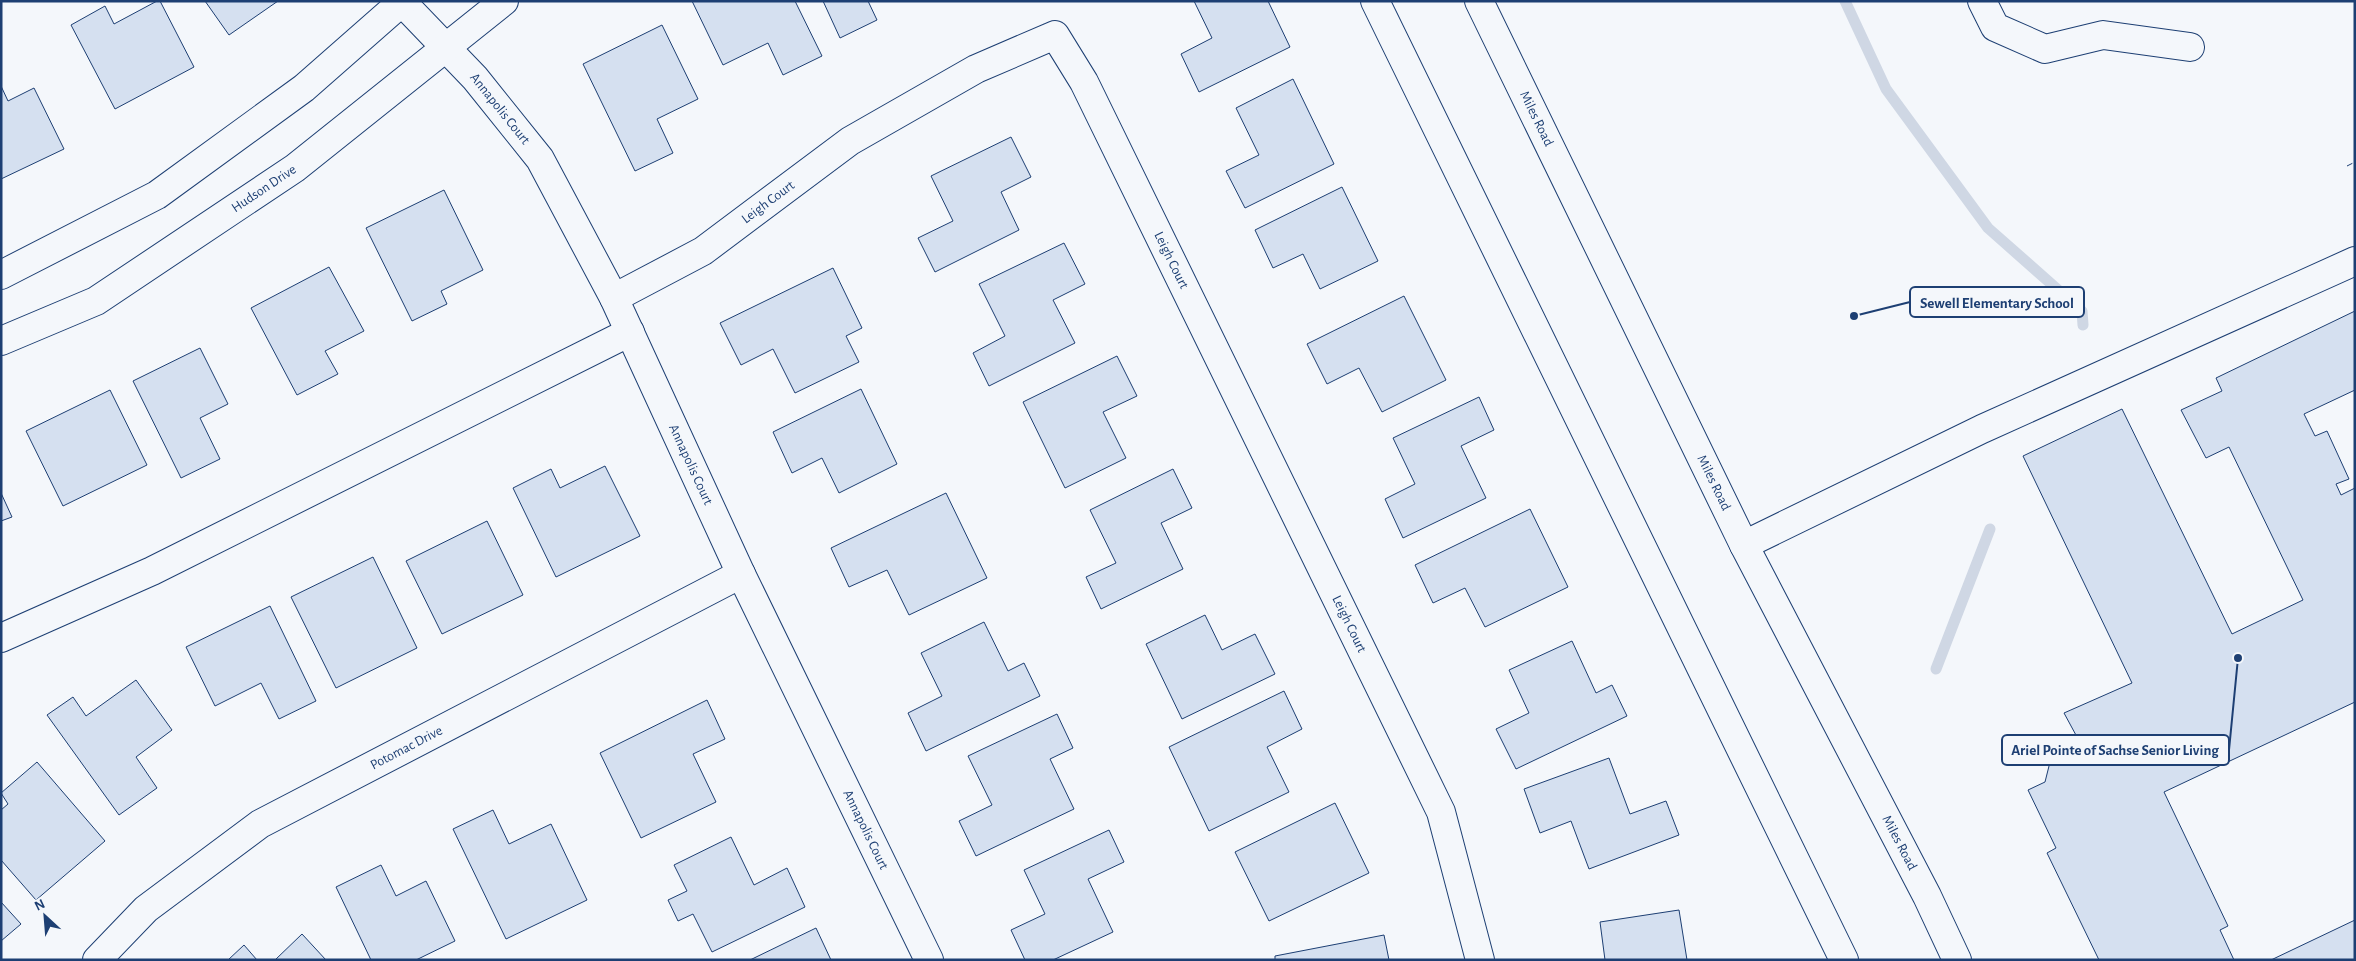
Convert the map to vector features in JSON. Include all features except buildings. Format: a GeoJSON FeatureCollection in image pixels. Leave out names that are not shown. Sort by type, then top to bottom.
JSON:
{"type":"FeatureCollection","features":[{"type":"Feature","properties":{"kind":"street","name":"Hudson Drive"},"geometry":{"type":"LineString","coordinates":[[1,341],[96,301],[295,168],[448,49],[504,1]]}},
{"type":"Feature","properties":{"kind":"street"},"geometry":{"type":"LineString","coordinates":[[1375,1],[1844,960]]}},
{"type":"Feature","properties":{"kind":"street","name":"Miles Road"},"geometry":{"type":"LineString","coordinates":[[1479,1],[1744,545],[1927,896],[1958,960]]}},
{"type":"Feature","properties":{"kind":"street"},"geometry":{"type":"LineString","coordinates":[[1982,1],[1995,27],[2045,49],[2103,35],[2190,47]]}},
{"type":"Feature","properties":{"kind":"street","name":"Annapolis Court"},"geometry":{"type":"LineString","coordinates":[[402,2],[476,78],[540,159],[614,298],[741,574],[929,960]]}},
{"type":"Feature","properties":{"kind":"street"},"geometry":{"type":"LineString","coordinates":[[1,275],[157,195],[304,88],[402,2]]}},
{"type":"Feature","properties":{"kind":"street","name":"Leigh Court"},"geometry":{"type":"LineString","coordinates":[[614,298],[703,251],[850,141],[976,69],[1055,35],[1084,82],[1441,812],[1480,960]]}},
{"type":"Feature","properties":{"kind":"street"},"geometry":{"type":"LineString","coordinates":[[1744,545],[1982,429],[2355,261]]}},
{"type":"Feature","properties":{"kind":"street"},"geometry":{"type":"LineString","coordinates":[[1,638],[152,572],[630,332]]}},
{"type":"Feature","properties":{"kind":"street","name":"Potomac Drive"},"geometry":{"type":"LineString","coordinates":[[97,960],[146,909],[260,824],[741,574]]}},
{"type":"Feature","properties":{"kind":"waterway"},"geometry":{"type":"LineString","coordinates":[[1845,1],[1886,89],[1988,228],[2082,311],[2083,325]]}},
{"type":"Feature","properties":{"kind":"waterway"},"geometry":{"type":"LineString","coordinates":[[1936,669],[1990,529]]}},
{"type":"Feature","properties":{"kind":"fence"},"geometry":{"type":"LineString","coordinates":[[2347,166],[2355,162]]}},
{"type":"Feature","properties":{"kind":"place","name":"Sewell Elementary School"},"geometry":{"type":"Point","coordinates":[1854,316]}},
{"type":"Feature","properties":{"kind":"place","name":"Ariel Pointe of Sachse Senior Living"},"geometry":{"type":"Point","coordinates":[2238,658]}}]}
